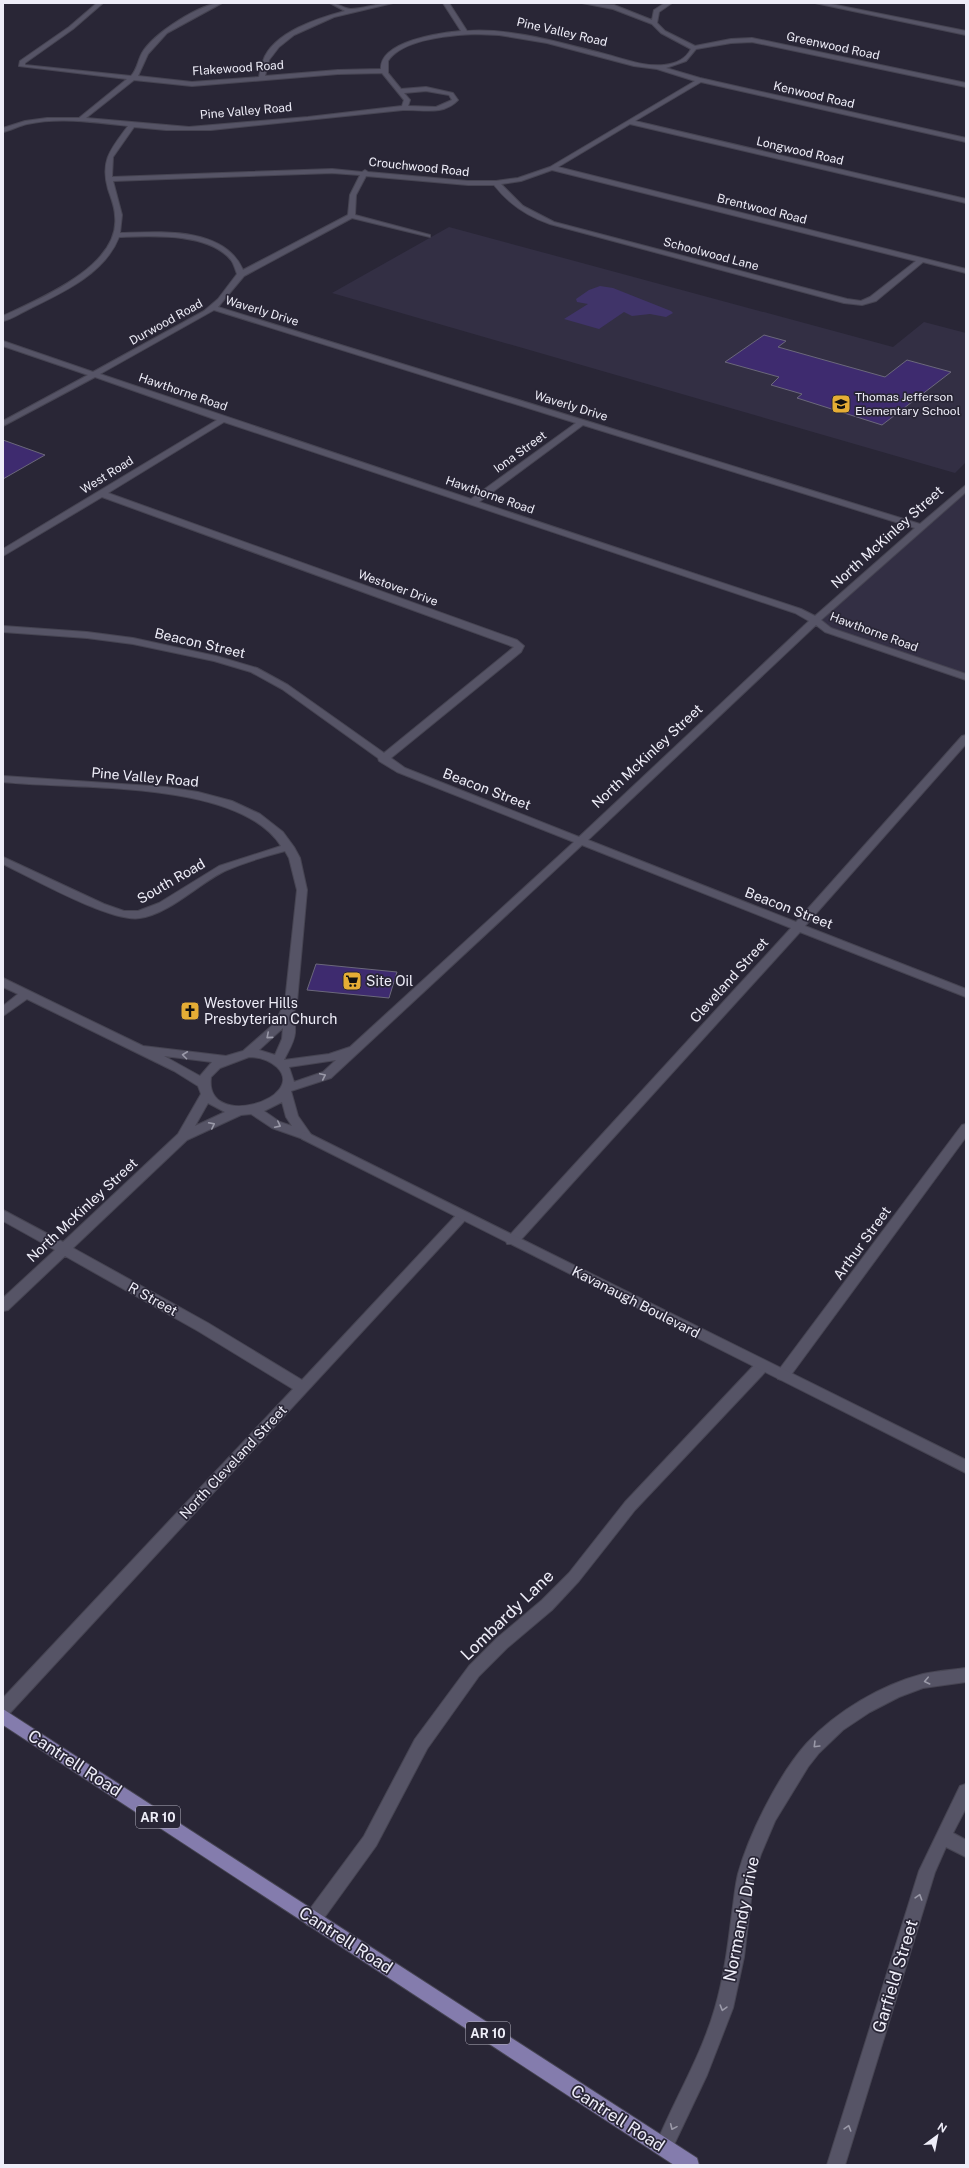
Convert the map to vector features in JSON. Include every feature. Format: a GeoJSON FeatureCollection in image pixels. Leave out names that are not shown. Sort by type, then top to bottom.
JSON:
{"type":"FeatureCollection","features":[{"type":"Feature","properties":{"kind":"main road","name":"Cantrell Road"},"geometry":{"type":"LineString","coordinates":[[3,1716],[690,2165]]}},
{"type":"Feature","properties":{"kind":"street","name":"Flakewood Road"},"geometry":{"type":"LineString","coordinates":[[100,3],[71,28],[22,62],[22,66],[132,79],[202,84],[338,72],[384,71]]}},
{"type":"Feature","properties":{"kind":"street"},"geometry":{"type":"LineString","coordinates":[[3,130],[21,123],[39,119],[80,120],[136,75],[145,53],[156,40],[178,24],[219,3]]}},
{"type":"Feature","properties":{"kind":"street"},"geometry":{"type":"LineString","coordinates":[[333,3],[351,11]]}},
{"type":"Feature","properties":{"kind":"street"},"geometry":{"type":"LineString","coordinates":[[262,78],[263,68],[268,55],[283,40],[306,26],[351,11],[390,3]]}},
{"type":"Feature","properties":{"kind":"street"},"geometry":{"type":"LineString","coordinates":[[446,3],[465,33]]}},
{"type":"Feature","properties":{"kind":"street"},"geometry":{"type":"LineString","coordinates":[[585,3],[616,5],[641,10]]}},
{"type":"Feature","properties":{"kind":"street"},"geometry":{"type":"LineString","coordinates":[[649,10],[656,11],[669,3]]}},
{"type":"Feature","properties":{"kind":"street"},"geometry":{"type":"LineString","coordinates":[[818,3],[966,33]]}},
{"type":"Feature","properties":{"kind":"street"},"geometry":{"type":"LineString","coordinates":[[616,5],[654,23],[663,32],[694,48]]}},
{"type":"Feature","properties":{"kind":"street"},"geometry":{"type":"LineString","coordinates":[[654,23],[656,11]]}},
{"type":"Feature","properties":{"kind":"street","name":"Pine Valley Road"},"geometry":{"type":"LineString","coordinates":[[384,71],[385,60],[401,48],[430,38],[465,33],[496,33],[530,36],[638,64],[658,67],[669,66],[684,61],[690,57],[694,48]]}},
{"type":"Feature","properties":{"kind":"street","name":"Greenwood Road"},"geometry":{"type":"LineString","coordinates":[[694,48],[731,41],[749,40],[966,85]]}},
{"type":"Feature","properties":{"kind":"street","name":"Kenwood Road"},"geometry":{"type":"LineString","coordinates":[[658,67],[669,72],[700,80],[966,140]]}},
{"type":"Feature","properties":{"kind":"street"},"geometry":{"type":"LineString","coordinates":[[384,71],[407,100],[404,108]]}},
{"type":"Feature","properties":{"kind":"street","name":"Crouchwood Road"},"geometry":{"type":"LineString","coordinates":[[109,179],[320,171],[365,172],[461,182],[496,183],[529,178],[552,168],[700,80]]}},
{"type":"Feature","properties":{"kind":"street","name":"Pine Valley Road"},"geometry":{"type":"LineString","coordinates":[[80,120],[158,128],[223,127],[382,112],[404,108],[436,108],[447,106],[455,100],[451,94],[440,91],[426,89],[400,91]]}},
{"type":"Feature","properties":{"kind":"street","name":"Longwood Road"},"geometry":{"type":"LineString","coordinates":[[629,122],[966,201]]}},
{"type":"Feature","properties":{"kind":"street"},"geometry":{"type":"LineString","coordinates":[[3,319],[64,288],[86,274],[107,254],[117,235],[120,220],[109,179],[107,165],[111,152],[131,126]]}},
{"type":"Feature","properties":{"kind":"street","name":"Brentwood Road"},"geometry":{"type":"LineString","coordinates":[[552,168],[966,271]]}},
{"type":"Feature","properties":{"kind":"street"},"geometry":{"type":"LineString","coordinates":[[365,172],[353,195],[351,216],[428,236]]}},
{"type":"Feature","properties":{"kind":"street","name":"Schoolwood Lane"},"geometry":{"type":"LineString","coordinates":[[496,183],[504,194],[518,207],[552,223],[847,301],[862,303],[873,299],[921,260]]}},
{"type":"Feature","properties":{"kind":"street","name":"Durwood Road"},"geometry":{"type":"LineString","coordinates":[[3,424],[214,308],[241,274],[351,216]]}},
{"type":"Feature","properties":{"kind":"street"},"geometry":{"type":"LineString","coordinates":[[117,235],[162,234],[200,240],[230,255],[237,264],[241,274]]}},
{"type":"Feature","properties":{"kind":"street","name":"Waverly Drive"},"geometry":{"type":"LineString","coordinates":[[214,308],[921,527]]}},
{"type":"Feature","properties":{"kind":"street","name":"Hawthorne Road"},"geometry":{"type":"LineString","coordinates":[[3,343],[224,419],[798,611],[828,630],[966,677]]}},
{"type":"Feature","properties":{"kind":"street","name":"West Road"},"geometry":{"type":"LineString","coordinates":[[3,553],[224,419]]}},
{"type":"Feature","properties":{"kind":"street","name":"Iona Street"},"geometry":{"type":"LineString","coordinates":[[473,502],[582,422]]}},
{"type":"Feature","properties":{"kind":"street","name":"North McKinley Street"},"geometry":{"type":"LineString","coordinates":[[286,1089],[327,1075],[581,841],[783,649],[966,488]]}},
{"type":"Feature","properties":{"kind":"street","name":"Westover Drive"},"geometry":{"type":"LineString","coordinates":[[100,493],[514,642],[519,646],[518,650],[383,759]]}},
{"type":"Feature","properties":{"kind":"street","name":"Beacon Street"},"geometry":{"type":"LineString","coordinates":[[3,629],[87,635],[132,641],[236,664],[254,670],[285,687],[327,716],[383,759],[401,770],[966,993]]}},
{"type":"Feature","properties":{"kind":"street","name":"Cleveland Street"},"geometry":{"type":"LineString","coordinates":[[512,1241],[798,927],[966,738]]}},
{"type":"Feature","properties":{"kind":"street","name":"Pine Valley Road"},"geometry":{"type":"LineString","coordinates":[[3,779],[167,790],[212,798],[232,804],[266,824],[281,835],[289,847],[301,874],[302,890],[291,1002],[287,1014]]}},
{"type":"Feature","properties":{"kind":"street","name":"South Road"},"geometry":{"type":"LineString","coordinates":[[3,860],[100,906],[123,914],[139,915],[163,905],[223,868],[262,853],[289,847]]}},
{"type":"Feature","properties":{"kind":"street"},"geometry":{"type":"LineString","coordinates":[[3,982],[192,1076],[206,1089],[215,1102],[226,1108],[252,1110],[268,1105],[278,1099],[286,1089],[288,1082],[287,1073],[279,1063],[262,1055],[246,1054],[224,1059],[186,1056],[135,1047]]}},
{"type":"Feature","properties":{"kind":"street"},"geometry":{"type":"LineString","coordinates":[[3,1012],[26,994]]}},
{"type":"Feature","properties":{"kind":"street"},"geometry":{"type":"LineString","coordinates":[[279,1063],[289,1040],[290,1028],[287,1014]]}},
{"type":"Feature","properties":{"kind":"street"},"geometry":{"type":"LineString","coordinates":[[246,1054],[272,1035],[287,1014]]}},
{"type":"Feature","properties":{"kind":"street"},"geometry":{"type":"LineString","coordinates":[[279,1063],[330,1058],[353,1050]]}},
{"type":"Feature","properties":{"kind":"street"},"geometry":{"type":"LineString","coordinates":[[183,1137],[206,1089],[207,1075],[213,1066],[224,1059]]}},
{"type":"Feature","properties":{"kind":"street"},"geometry":{"type":"LineString","coordinates":[[286,1089],[292,1117],[306,1136]]}},
{"type":"Feature","properties":{"kind":"street"},"geometry":{"type":"LineString","coordinates":[[183,1137],[240,1110]]}},
{"type":"Feature","properties":{"kind":"street","name":"Kavanaugh Boulevard"},"geometry":{"type":"LineString","coordinates":[[252,1110],[276,1125],[306,1136],[462,1216],[966,1467]]}},
{"type":"Feature","properties":{"kind":"street","name":"Arthur Street"},"geometry":{"type":"LineString","coordinates":[[783,1375],[966,1128]]}},
{"type":"Feature","properties":{"kind":"street","name":"North McKinley Street"},"geometry":{"type":"LineString","coordinates":[[3,1306],[65,1250],[183,1137]]}},
{"type":"Feature","properties":{"kind":"street","name":"R Street"},"geometry":{"type":"LineString","coordinates":[[3,1215],[203,1327],[302,1387]]}},
{"type":"Feature","properties":{"kind":"street","name":"North Cleveland Street"},"geometry":{"type":"LineString","coordinates":[[3,1709],[462,1216]]}},
{"type":"Feature","properties":{"kind":"street","name":"Lombardy Lane"},"geometry":{"type":"LineString","coordinates":[[313,1919],[370,1841],[421,1744],[449,1703],[474,1671],[502,1643],[547,1604],[574,1577],[649,1484],[762,1366]]}},
{"type":"Feature","properties":{"kind":"street","name":"Normandy Drive"},"geometry":{"type":"LineString","coordinates":[[664,2147],[701,2069],[724,2008],[735,1957],[746,1875],[752,1854],[769,1816],[802,1762],[812,1748],[837,1725],[864,1707],[893,1692],[923,1682],[966,1675]]}},
{"type":"Feature","properties":{"kind":"street","name":"Garfield Street"},"geometry":{"type":"LineString","coordinates":[[836,2165],[927,1871],[966,1791]]}},
{"type":"Feature","properties":{"kind":"street"},"geometry":{"type":"LineString","coordinates":[[943,1836],[966,1848]]}},
{"type":"Feature","properties":{"kind":"shaded area","name":"Thomas Jefferson Elementary School"},"geometry":{"type":"Polygon","coordinates":[[[449,227],[893,347],[924,322],[966,333],[966,462],[955,473],[332,293],[449,227]]]}},
{"type":"Feature","properties":{"kind":"shaded area"},"geometry":{"type":"Polygon","coordinates":[[[600,286],[613,288],[673,313],[666,317],[650,314],[632,316],[624,312],[599,329],[564,319],[588,304],[577,302],[576,299],[589,290],[600,286]]]}},
{"type":"Feature","properties":{"kind":"shaded area"},"geometry":{"type":"Polygon","coordinates":[[[966,488],[966,677],[828,630],[816,621],[966,488]]]}},
{"type":"Feature","properties":{"kind":"building","name":"Thomas Jefferson Elementary School"},"geometry":{"type":"Polygon","coordinates":[[[764,335],[786,341],[778,347],[885,377],[907,360],[951,372],[882,425],[797,398],[802,394],[771,385],[779,377],[725,362],[764,335]]]}},
{"type":"Feature","properties":{"kind":"building"},"geometry":{"type":"Polygon","coordinates":[[[3,440],[45,455],[3,479],[3,440]]]}},
{"type":"Feature","properties":{"kind":"building","name":"Site Oil"},"geometry":{"type":"Polygon","coordinates":[[[316,964],[397,972],[389,998],[307,990],[316,964]]]}},
{"type":"Feature","properties":{"kind":"place","name":"Thomas Jefferson Elementary School"},"geometry":{"type":"Point","coordinates":[841,404]}},
{"type":"Feature","properties":{"kind":"place","name":"Site Oil"},"geometry":{"type":"Point","coordinates":[352,981]}},
{"type":"Feature","properties":{"kind":"place","name":"Westover Hills Presbyterian Church"},"geometry":{"type":"Point","coordinates":[190,1011]}}]}
